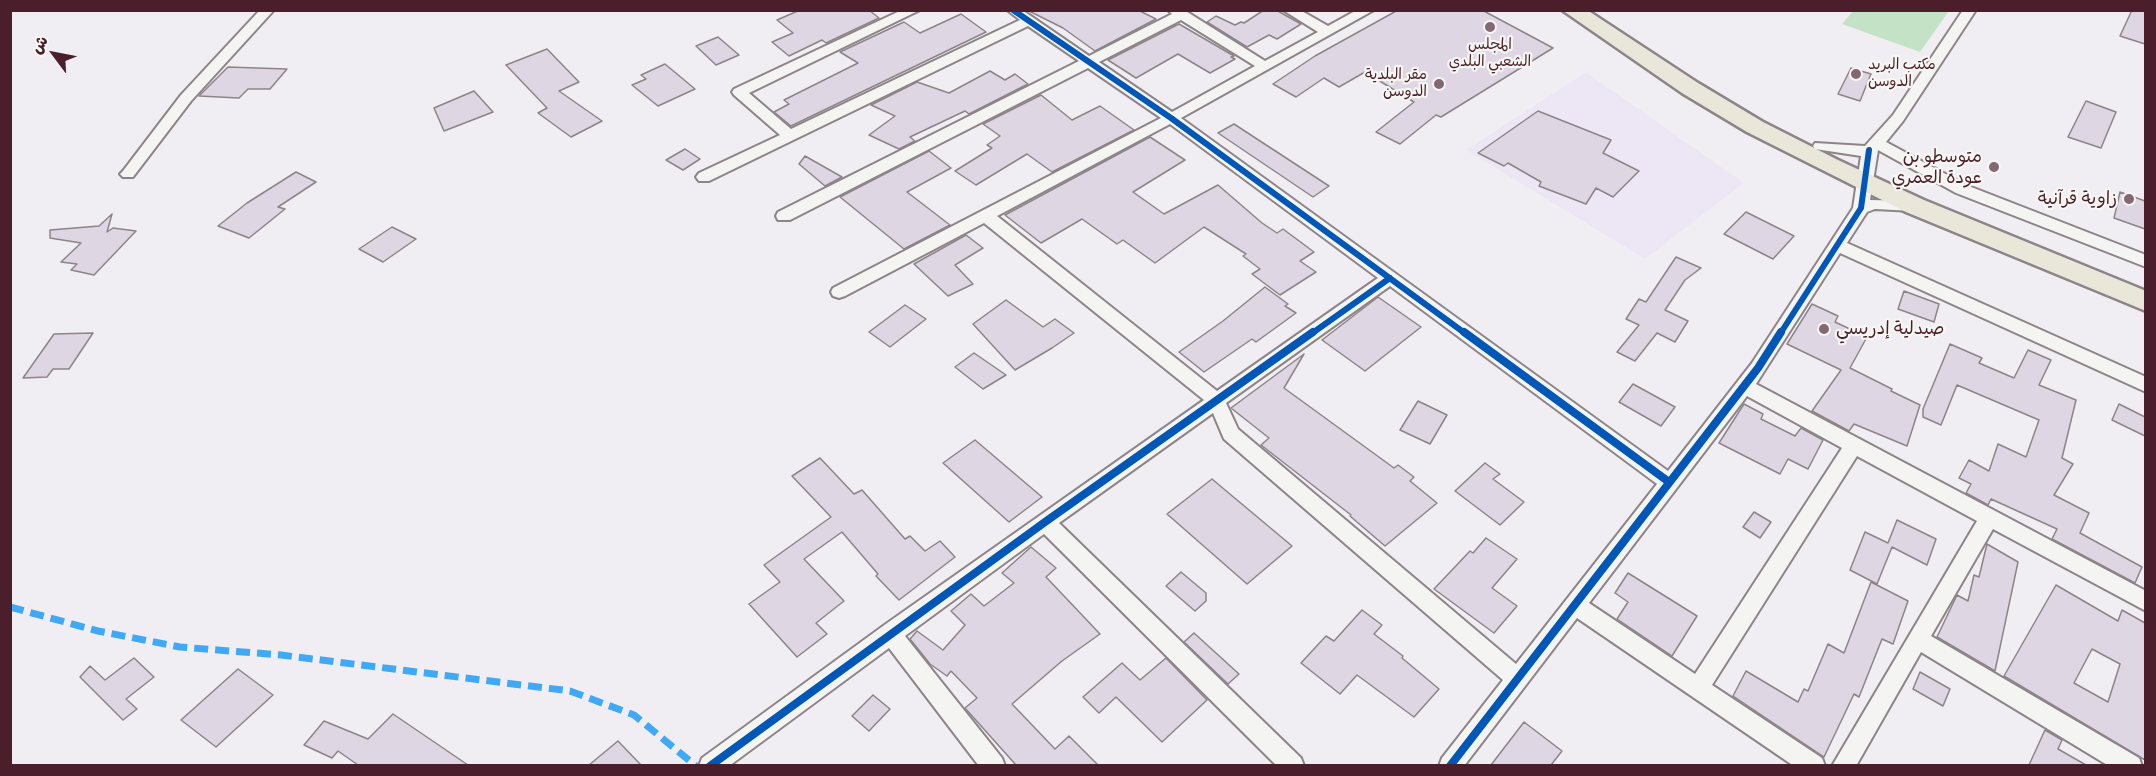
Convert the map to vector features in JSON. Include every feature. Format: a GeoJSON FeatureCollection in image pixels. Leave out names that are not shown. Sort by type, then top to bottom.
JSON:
{"type":"FeatureCollection","features":[{"type":"Feature","properties":{"kind":"main road"},"geometry":{"type":"LineString","coordinates":[[1572,10],[1690,88],[1755,127],[1825,155],[1870,161],[2145,282]]}},
{"type":"Feature","properties":{"kind":"main road"},"geometry":{"type":"LineString","coordinates":[[1595,10],[1727,96],[1825,155]]}},
{"type":"Feature","properties":{"kind":"main road"},"geometry":{"type":"LineString","coordinates":[[1870,161],[1914,206],[2145,302]]}},
{"type":"Feature","properties":{"kind":"street"},"geometry":{"type":"LineString","coordinates":[[128,174],[186,98],[268,10]]}},
{"type":"Feature","properties":{"kind":"street"},"geometry":{"type":"LineString","coordinates":[[790,136],[738,92],[914,10]]}},
{"type":"Feature","properties":{"kind":"street"},"geometry":{"type":"LineString","coordinates":[[704,177],[790,136],[1022,17],[1042,10]]}},
{"type":"Feature","properties":{"kind":"street"},"geometry":{"type":"LineString","coordinates":[[1289,10],[1328,32]]}},
{"type":"Feature","properties":{"kind":"street"},"geometry":{"type":"LineString","coordinates":[[839,292],[1171,118],[1368,10]]}},
{"type":"Feature","properties":{"kind":"street"},"geometry":{"type":"LineString","coordinates":[[1450,765],[1758,368],[1861,208],[1870,161],[1970,10]]}},
{"type":"Feature","properties":{"kind":"street"},"geometry":{"type":"LineString","coordinates":[[784,216],[1178,13],[1264,67]]}},
{"type":"Feature","properties":{"kind":"street"},"geometry":{"type":"LineString","coordinates":[[1022,17],[1171,118],[1669,482]]}},
{"type":"Feature","properties":{"kind":"street"},"geometry":{"type":"LineString","coordinates":[[1825,155],[1849,151],[1870,161],[1961,189],[2145,261]]}},
{"type":"Feature","properties":{"kind":"street"},"geometry":{"type":"LineString","coordinates":[[1825,155],[1857,191],[1861,208]]}},
{"type":"Feature","properties":{"kind":"street"},"geometry":{"type":"LineString","coordinates":[[1861,208],[1875,204],[1914,206]]}},
{"type":"Feature","properties":{"kind":"street"},"geometry":{"type":"LineString","coordinates":[[985,215],[1216,400],[1231,434],[1517,679]]}},
{"type":"Feature","properties":{"kind":"street"},"geometry":{"type":"LineString","coordinates":[[1838,245],[2145,385]]}},
{"type":"Feature","properties":{"kind":"street"},"geometry":{"type":"LineString","coordinates":[[710,765],[890,633],[1389,278]]}},
{"type":"Feature","properties":{"kind":"street"},"geometry":{"type":"LineString","coordinates":[[1744,386],[2145,602]]}},
{"type":"Feature","properties":{"kind":"street"},"geometry":{"type":"LineString","coordinates":[[1698,688],[1854,445]]}},
{"type":"Feature","properties":{"kind":"street"},"geometry":{"type":"LineString","coordinates":[[1844,765],[1989,518]]}},
{"type":"Feature","properties":{"kind":"street"},"geometry":{"type":"LineString","coordinates":[[1045,522],[1293,765]]}},
{"type":"Feature","properties":{"kind":"street"},"geometry":{"type":"LineString","coordinates":[[1575,605],[1814,765]]}},
{"type":"Feature","properties":{"kind":"street"},"geometry":{"type":"LineString","coordinates":[[890,633],[993,765]]}},
{"type":"Feature","properties":{"kind":"street"},"geometry":{"type":"LineString","coordinates":[[1917,639],[2131,765]]}},
{"type":"Feature","properties":{"kind":"shaded area"},"geometry":{"type":"Polygon","coordinates":[[[1586,72],[1744,183],[1645,259],[1466,150],[1586,72]]]}},
{"type":"Feature","properties":{"kind":"green space"},"geometry":{"type":"Polygon","coordinates":[[[1853,11],[1949,11],[1920,52],[1842,24],[1853,11]]]}},
{"type":"Feature","properties":{"kind":"building"},"geometry":{"type":"Polygon","coordinates":[[[800,10],[869,10],[879,18],[826,43],[822,40],[789,56],[772,42],[793,33],[777,20],[800,10]]]}},
{"type":"Feature","properties":{"kind":"building"},"geometry":{"type":"Polygon","coordinates":[[[1027,10],[1138,10],[1156,19],[1095,51],[1063,28],[1027,10]]]}},
{"type":"Feature","properties":{"kind":"building"},"geometry":{"type":"Polygon","coordinates":[[[1264,10],[1276,10],[1301,24],[1277,39],[1269,35],[1247,47],[1207,22],[1216,16],[1235,25],[1244,23],[1264,10]]]}},
{"type":"Feature","properties":{"kind":"building","name":"مقر البلدية الدوسن"},"geometry":{"type":"Polygon","coordinates":[[[1398,10],[1482,10],[1553,48],[1441,117],[1436,115],[1400,144],[1376,132],[1414,102],[1365,72],[1339,87],[1324,78],[1296,97],[1273,84],[1315,56],[1398,10]]]}},
{"type":"Feature","properties":{"kind":"building"},"geometry":{"type":"Polygon","coordinates":[[[2132,10],[2145,10],[2145,44],[2120,36],[2132,10]]]}},
{"type":"Feature","properties":{"kind":"building"},"geometry":{"type":"Polygon","coordinates":[[[961,14],[986,32],[791,126],[774,112],[789,104],[784,100],[858,63],[840,52],[904,22],[920,33],[961,14]]]}},
{"type":"Feature","properties":{"kind":"building"},"geometry":{"type":"Polygon","coordinates":[[[1179,24],[1234,56],[1231,57],[1235,59],[1210,73],[1178,54],[1136,78],[1108,60],[1179,24]]]}},
{"type":"Feature","properties":{"kind":"building"},"geometry":{"type":"Polygon","coordinates":[[[718,37],[739,55],[716,65],[696,46],[718,37]]]}},
{"type":"Feature","properties":{"kind":"building"},"geometry":{"type":"Polygon","coordinates":[[[547,49],[579,82],[559,91],[602,121],[571,137],[538,113],[547,108],[506,65],[547,49]]]}},
{"type":"Feature","properties":{"kind":"building"},"geometry":{"type":"Polygon","coordinates":[[[665,64],[695,89],[658,106],[632,85],[646,79],[641,75],[665,64]]]}},
{"type":"Feature","properties":{"kind":"building"},"geometry":{"type":"Polygon","coordinates":[[[228,67],[287,69],[270,89],[248,89],[239,98],[199,96],[228,67]]]}},
{"type":"Feature","properties":{"kind":"building"},"geometry":{"type":"Polygon","coordinates":[[[1851,68],[1871,74],[1860,101],[1838,94],[1851,68]]]}},
{"type":"Feature","properties":{"kind":"building"},"geometry":{"type":"Polygon","coordinates":[[[990,71],[1005,80],[1015,74],[1028,84],[969,114],[965,111],[910,137],[915,141],[899,149],[869,135],[895,116],[871,105],[917,82],[949,93],[990,71]]]}},
{"type":"Feature","properties":{"kind":"building"},"geometry":{"type":"Polygon","coordinates":[[[474,91],[493,112],[444,131],[434,108],[474,91]]]}},
{"type":"Feature","properties":{"kind":"building"},"geometry":{"type":"Polygon","coordinates":[[[1041,95],[1072,120],[1100,106],[1134,130],[1052,172],[1027,154],[976,185],[955,171],[992,148],[987,145],[1000,136],[983,124],[1041,95]]]}},
{"type":"Feature","properties":{"kind":"building"},"geometry":{"type":"Polygon","coordinates":[[[2086,101],[2116,112],[2101,148],[2068,137],[2086,101]]]}},
{"type":"Feature","properties":{"kind":"building"},"geometry":{"type":"Polygon","coordinates":[[[1538,111],[1611,140],[1603,153],[1639,171],[1613,197],[1596,188],[1586,204],[1539,186],[1541,182],[1508,163],[1504,166],[1478,153],[1538,111]]]}},
{"type":"Feature","properties":{"kind":"building"},"geometry":{"type":"Polygon","coordinates":[[[1234,124],[1329,186],[1313,197],[1218,133],[1234,124]]]}},
{"type":"Feature","properties":{"kind":"building"},"geometry":{"type":"Polygon","coordinates":[[[1150,137],[1185,160],[1133,192],[1164,214],[1218,185],[1262,223],[1277,233],[1283,229],[1314,252],[1300,261],[1316,272],[1280,295],[1252,274],[1260,269],[1243,256],[1246,254],[1204,227],[1155,263],[1123,240],[1117,244],[1082,219],[1041,243],[1005,215],[1150,137]]]}},
{"type":"Feature","properties":{"kind":"building"},"geometry":{"type":"Polygon","coordinates":[[[685,149],[700,159],[683,170],[666,160],[685,149]]]}},
{"type":"Feature","properties":{"kind":"building"},"geometry":{"type":"Polygon","coordinates":[[[929,151],[951,168],[907,192],[950,225],[904,249],[840,197],[929,151]]]}},
{"type":"Feature","properties":{"kind":"building"},"geometry":{"type":"Polygon","coordinates":[[[805,156],[842,177],[825,186],[799,164],[805,156]]]}},
{"type":"Feature","properties":{"kind":"building"},"geometry":{"type":"Polygon","coordinates":[[[296,172],[316,182],[278,207],[285,209],[249,238],[218,226],[247,203],[296,172]]]}},
{"type":"Feature","properties":{"kind":"building","name":"زاوية قرآنية"},"geometry":{"type":"Polygon","coordinates":[[[2120,192],[2145,201],[2145,229],[2114,218],[2120,192]]]}},
{"type":"Feature","properties":{"kind":"building"},"geometry":{"type":"Polygon","coordinates":[[[1746,212],[1794,236],[1773,259],[1724,234],[1746,212]]]}},
{"type":"Feature","properties":{"kind":"building"},"geometry":{"type":"Polygon","coordinates":[[[112,214],[107,232],[113,228],[136,231],[94,275],[71,270],[77,264],[61,262],[81,243],[50,238],[50,230],[99,226],[112,214]]]}},
{"type":"Feature","properties":{"kind":"building"},"geometry":{"type":"Polygon","coordinates":[[[392,227],[416,239],[383,262],[359,249],[392,227]]]}},
{"type":"Feature","properties":{"kind":"building"},"geometry":{"type":"Polygon","coordinates":[[[966,235],[983,248],[955,265],[973,284],[948,296],[914,264],[966,235]]]}},
{"type":"Feature","properties":{"kind":"building"},"geometry":{"type":"Polygon","coordinates":[[[1676,257],[1701,268],[1685,280],[1665,310],[1688,321],[1675,342],[1657,333],[1635,361],[1617,352],[1639,325],[1626,319],[1639,299],[1646,302],[1676,257]]]}},
{"type":"Feature","properties":{"kind":"building"},"geometry":{"type":"Polygon","coordinates":[[[1265,287],[1296,313],[1256,342],[1252,339],[1204,372],[1179,352],[1223,321],[1265,287]]]}},
{"type":"Feature","properties":{"kind":"building"},"geometry":{"type":"Polygon","coordinates":[[[1904,291],[1939,304],[1934,322],[1898,309],[1904,291]]]}},
{"type":"Feature","properties":{"kind":"building"},"geometry":{"type":"Polygon","coordinates":[[[1378,297],[1421,327],[1365,371],[1322,340],[1378,297]]]}},
{"type":"Feature","properties":{"kind":"building"},"geometry":{"type":"Polygon","coordinates":[[[1006,300],[1043,327],[1055,319],[1074,333],[1015,370],[973,324],[1006,300]]]}},
{"type":"Feature","properties":{"kind":"building"},"geometry":{"type":"Polygon","coordinates":[[[1812,304],[1838,316],[1835,322],[1867,337],[1850,368],[1920,405],[1907,446],[1854,424],[1849,431],[1812,411],[1841,370],[1787,344],[1812,304]]]}},
{"type":"Feature","properties":{"kind":"building"},"geometry":{"type":"Polygon","coordinates":[[[905,305],[926,319],[890,347],[869,332],[905,305]]]}},
{"type":"Feature","properties":{"kind":"building"},"geometry":{"type":"Polygon","coordinates":[[[93,333],[69,369],[53,369],[47,377],[23,378],[54,334],[93,333]]]}},
{"type":"Feature","properties":{"kind":"building"},"geometry":{"type":"Polygon","coordinates":[[[1950,344],[1982,358],[1979,363],[2014,378],[2028,350],[2051,360],[2039,385],[2076,400],[2062,458],[2073,464],[2054,495],[2089,513],[2080,533],[2142,567],[2135,583],[2052,539],[2057,529],[1991,499],[1988,505],[1966,493],[1971,484],[1959,478],[1969,460],[1989,471],[1998,444],[2026,457],[2039,420],[1957,385],[1941,425],[1923,417],[1923,409],[1950,344]]]}},
{"type":"Feature","properties":{"kind":"building"},"geometry":{"type":"Polygon","coordinates":[[[974,353],[1006,375],[983,389],[955,367],[974,353]]]}},
{"type":"Feature","properties":{"kind":"building"},"geometry":{"type":"Polygon","coordinates":[[[1304,354],[1284,388],[1394,468],[1398,465],[1414,477],[1410,481],[1437,503],[1385,546],[1351,515],[1261,445],[1269,438],[1231,408],[1304,354]]]}},
{"type":"Feature","properties":{"kind":"building"},"geometry":{"type":"Polygon","coordinates":[[[1633,384],[1675,407],[1661,426],[1619,402],[1633,384]]]}},
{"type":"Feature","properties":{"kind":"building"},"geometry":{"type":"Polygon","coordinates":[[[1418,401],[1447,415],[1430,444],[1400,430],[1418,401]]]}},
{"type":"Feature","properties":{"kind":"building"},"geometry":{"type":"Polygon","coordinates":[[[1744,404],[1763,414],[1761,419],[1795,436],[1801,428],[1823,440],[1808,469],[1788,459],[1780,474],[1719,443],[1744,404]]]}},
{"type":"Feature","properties":{"kind":"building"},"geometry":{"type":"Polygon","coordinates":[[[2119,404],[2145,417],[2145,436],[2112,420],[2119,404]]]}},
{"type":"Feature","properties":{"kind":"building"},"geometry":{"type":"Polygon","coordinates":[[[975,440],[1042,497],[1009,522],[943,463],[975,440]]]}},
{"type":"Feature","properties":{"kind":"building"},"geometry":{"type":"Polygon","coordinates":[[[820,458],[854,494],[862,490],[905,539],[910,536],[925,551],[940,541],[955,557],[899,600],[876,576],[878,574],[842,532],[804,559],[844,601],[816,623],[827,634],[797,657],[749,604],[780,582],[764,565],[831,517],[792,476],[820,458]]]}},
{"type":"Feature","properties":{"kind":"building"},"geometry":{"type":"Polygon","coordinates":[[[1485,463],[1500,474],[1493,479],[1524,502],[1500,525],[1455,491],[1485,463]]]}},
{"type":"Feature","properties":{"kind":"building"},"geometry":{"type":"Polygon","coordinates":[[[1212,479],[1292,546],[1247,584],[1167,514],[1212,479]]]}},
{"type":"Feature","properties":{"kind":"building"},"geometry":{"type":"Polygon","coordinates":[[[1754,512],[1771,522],[1760,538],[1743,527],[1754,512]]]}},
{"type":"Feature","properties":{"kind":"building"},"geometry":{"type":"Polygon","coordinates":[[[1897,520],[1936,539],[1927,565],[1892,547],[1877,584],[1850,570],[1865,532],[1888,543],[1897,520]]]}},
{"type":"Feature","properties":{"kind":"building"},"geometry":{"type":"Polygon","coordinates":[[[1486,538],[1517,559],[1492,588],[1517,606],[1494,633],[1434,589],[1470,551],[1473,553],[1486,538]]]}},
{"type":"Feature","properties":{"kind":"building"},"geometry":{"type":"Polygon","coordinates":[[[1987,544],[2018,562],[1995,671],[1937,637],[1957,595],[1968,601],[1974,575],[1979,577],[1987,544]]]}},
{"type":"Feature","properties":{"kind":"building"},"geometry":{"type":"Polygon","coordinates":[[[1031,547],[1056,568],[1046,577],[1100,634],[1062,661],[1012,704],[1055,749],[1069,736],[1098,765],[1016,765],[965,708],[977,698],[951,671],[947,676],[930,664],[910,639],[917,631],[943,650],[965,625],[951,611],[971,594],[984,606],[1014,583],[1002,573],[1031,547]]]}},
{"type":"Feature","properties":{"kind":"building"},"geometry":{"type":"Polygon","coordinates":[[[1181,572],[1206,593],[1206,601],[1195,611],[1166,586],[1181,572]]]}},
{"type":"Feature","properties":{"kind":"building"},"geometry":{"type":"Polygon","coordinates":[[[1628,573],[1697,616],[1672,656],[1617,619],[1628,602],[1615,593],[1628,573]]]}},
{"type":"Feature","properties":{"kind":"building"},"geometry":{"type":"Polygon","coordinates":[[[1871,582],[1908,601],[1893,644],[1882,639],[1859,697],[1854,694],[1824,757],[1733,696],[1746,671],[1798,702],[1804,689],[1808,691],[1828,644],[1844,653],[1871,582]]]}},
{"type":"Feature","properties":{"kind":"building"},"geometry":{"type":"Polygon","coordinates":[[[2056,585],[2118,621],[2122,610],[2145,623],[2145,760],[2004,676],[2056,585]],[[2092,649],[2074,683],[2108,702],[2120,664],[2092,649]]]}},
{"type":"Feature","properties":{"kind":"building"},"geometry":{"type":"Polygon","coordinates":[[[1362,610],[1382,625],[1374,634],[1403,656],[1402,658],[1439,689],[1414,717],[1357,675],[1340,694],[1301,663],[1326,636],[1334,641],[1362,610]]]}},
{"type":"Feature","properties":{"kind":"building"},"geometry":{"type":"Polygon","coordinates":[[[1194,633],[1239,674],[1228,684],[1184,642],[1194,633]]]}},
{"type":"Feature","properties":{"kind":"building"},"geometry":{"type":"Polygon","coordinates":[[[134,658],[154,677],[126,699],[137,709],[123,720],[80,677],[90,666],[105,680],[134,658]]]}},
{"type":"Feature","properties":{"kind":"building"},"geometry":{"type":"Polygon","coordinates":[[[1166,658],[1207,700],[1162,742],[1116,697],[1099,713],[1083,697],[1122,663],[1140,680],[1166,658]]]}},
{"type":"Feature","properties":{"kind":"building"},"geometry":{"type":"Polygon","coordinates":[[[238,669],[273,695],[216,747],[181,720],[238,669]]]}},
{"type":"Feature","properties":{"kind":"building"},"geometry":{"type":"Polygon","coordinates":[[[1920,672],[1950,689],[1943,706],[1913,689],[1920,672]]]}},
{"type":"Feature","properties":{"kind":"building"},"geometry":{"type":"Polygon","coordinates":[[[873,695],[890,709],[869,731],[852,716],[873,695]]]}},
{"type":"Feature","properties":{"kind":"building"},"geometry":{"type":"Polygon","coordinates":[[[393,714],[468,765],[358,765],[338,751],[332,758],[304,745],[324,721],[368,739],[393,714]]]}},
{"type":"Feature","properties":{"kind":"building"},"geometry":{"type":"Polygon","coordinates":[[[1524,722],[1562,751],[1551,765],[1491,765],[1524,722]]]}},
{"type":"Feature","properties":{"kind":"building"},"geometry":{"type":"Polygon","coordinates":[[[2045,730],[2062,740],[2058,749],[2086,765],[2029,765],[2045,730]]]}},
{"type":"Feature","properties":{"kind":"building"},"geometry":{"type":"Polygon","coordinates":[[[618,741],[641,765],[589,765],[618,741]]]}},
{"type":"Feature","properties":{"kind":"marked path"},"geometry":{"type":"LineString","coordinates":[[10,607],[98,631],[180,647],[281,655],[570,691],[634,715],[696,766]]}},
{"type":"Feature","properties":{"kind":"cycle path"},"geometry":{"type":"LineString","coordinates":[[1013,10],[1171,118],[1669,482]]}},
{"type":"Feature","properties":{"kind":"cycle path"},"geometry":{"type":"LineString","coordinates":[[1450,766],[1758,368],[1861,208],[1869,150]]}},
{"type":"Feature","properties":{"kind":"cycle path"},"geometry":{"type":"LineString","coordinates":[[710,766],[1045,522],[1390,278]]}},
{"type":"Feature","properties":{"kind":"place","name":"المجلس الشعبي البلدي"},"geometry":{"type":"Point","coordinates":[1490,27]}},
{"type":"Feature","properties":{"kind":"place","name":"مكتب البريد الدوسن"},"geometry":{"type":"Point","coordinates":[1856,74]}},
{"type":"Feature","properties":{"kind":"place","name":"مقر البلدية الدوسن"},"geometry":{"type":"Point","coordinates":[1439,84]}},
{"type":"Feature","properties":{"kind":"place","name":"متوسطو بن عودة العمري"},"geometry":{"type":"Point","coordinates":[1994,167]}},
{"type":"Feature","properties":{"kind":"place","name":"زاوية قرآنية"},"geometry":{"type":"Point","coordinates":[2129,199]}},
{"type":"Feature","properties":{"kind":"place","name":"صيدلية إدريسي"},"geometry":{"type":"Point","coordinates":[1824,329]}}]}
